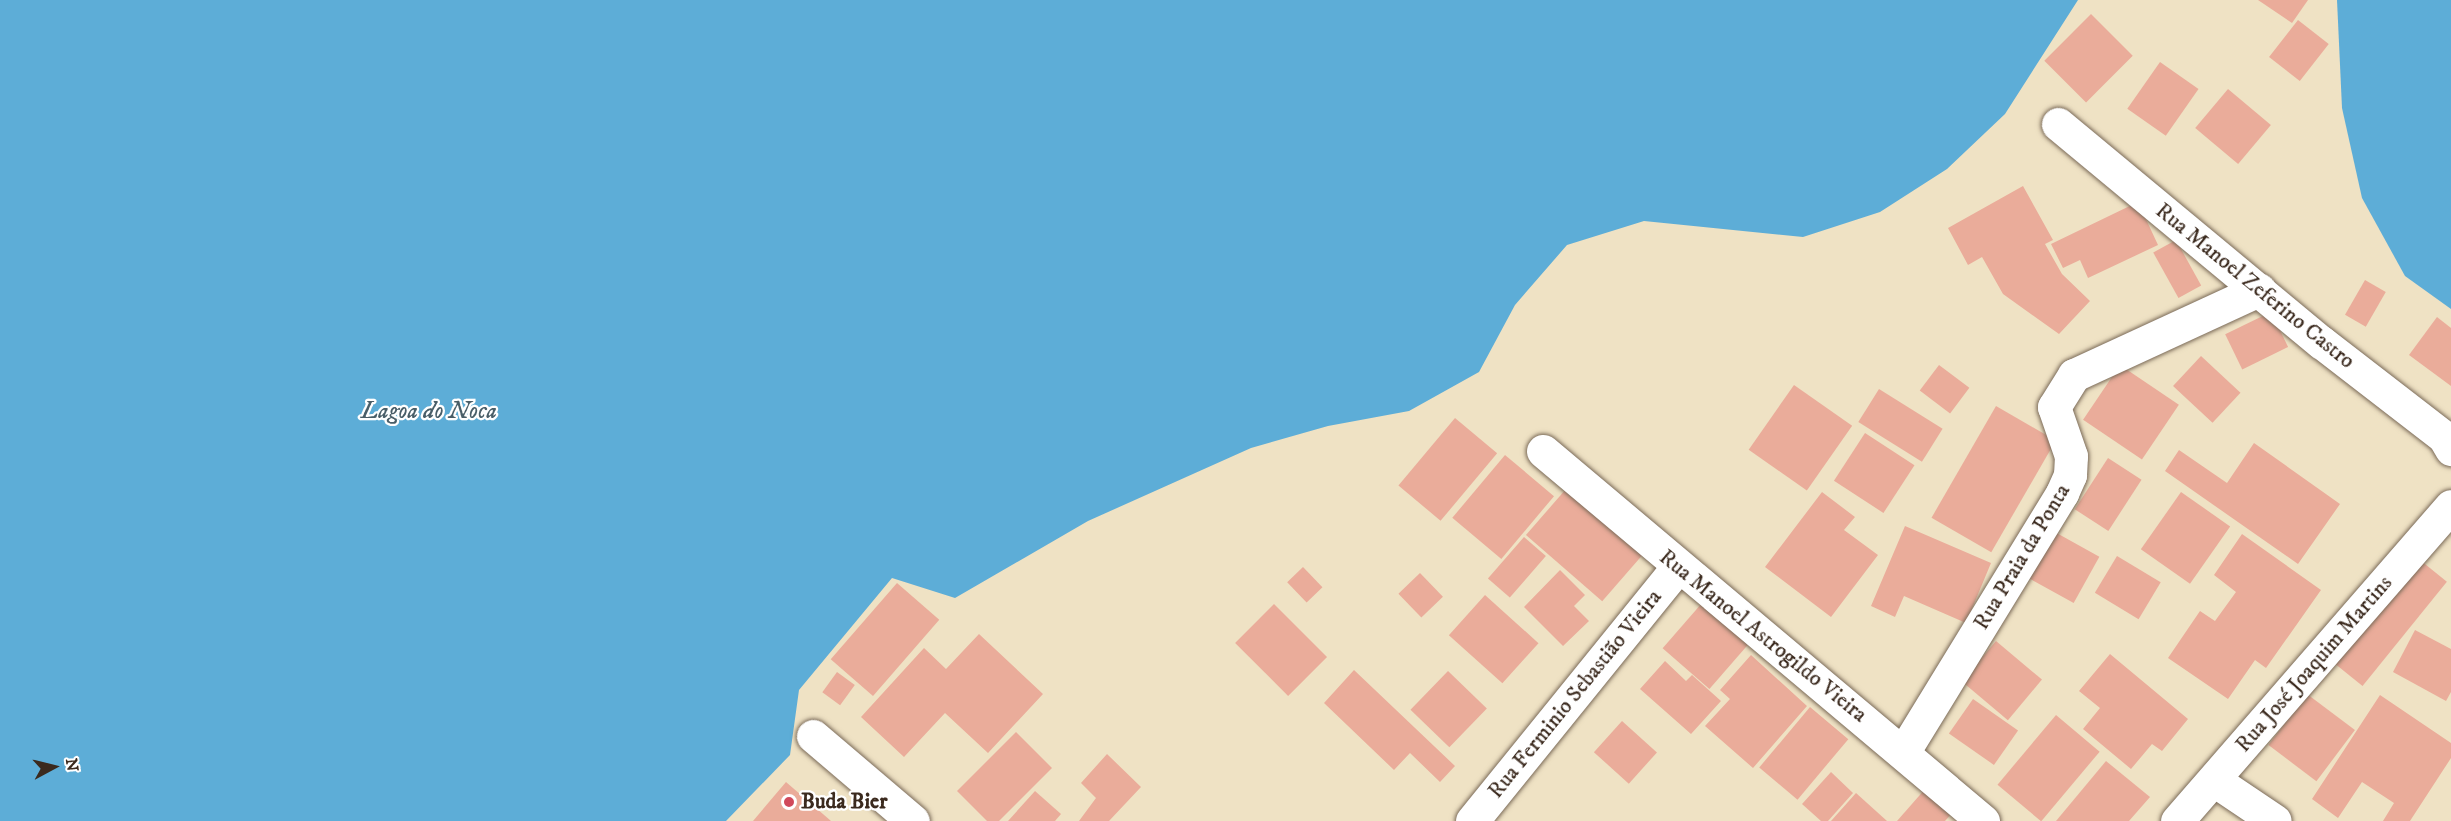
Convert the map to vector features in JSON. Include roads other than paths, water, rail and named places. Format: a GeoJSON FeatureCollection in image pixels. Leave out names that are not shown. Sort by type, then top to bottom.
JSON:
{"type":"FeatureCollection","features":[{"type":"Feature","properties":{"kind":"street","name":"Rua Manoel Zeferino Castro"},"geometry":{"type":"LineString","coordinates":[[2058,124],[2259,290],[2444,437],[2451,449]]}},
{"type":"Feature","properties":{"kind":"street","name":"Rua Praia da Ponta"},"geometry":{"type":"LineString","coordinates":[[1904,751],[2062,494],[2070,475],[2071,456],[2054,407],[2074,375],[2259,290]]}},
{"type":"Feature","properties":{"kind":"street","name":"Rua Manoel Astrogildo Vieira"},"geometry":{"type":"LineString","coordinates":[[1543,450],[1678,567],[1904,751],[1983,821]]}},
{"type":"Feature","properties":{"kind":"street","name":"Rua José Joaquim Martins"},"geometry":{"type":"LineString","coordinates":[[2177,821],[2451,506]]}},
{"type":"Feature","properties":{"kind":"street","name":"Rua Ferminio Sebastião Vieira"},"geometry":{"type":"LineString","coordinates":[[1472,821],[1678,567]]}},
{"type":"Feature","properties":{"kind":"street"},"geometry":{"type":"LineString","coordinates":[[813,736],[913,821]]}},
{"type":"Feature","properties":{"kind":"street"},"geometry":{"type":"LineString","coordinates":[[2214,780],[2276,821]]}},
{"type":"Feature","properties":{"kind":"water","name":"Lagoa do Noca"},"geometry":{"type":"Polygon","coordinates":[[[0,0],[2078,0],[2005,114],[1947,169],[1880,212],[1803,237],[1644,221],[1567,245],[1515,305],[1479,372],[1409,411],[1328,426],[1251,448],[1088,521],[955,598],[892,578],[799,690],[790,755],[726,821],[0,821],[0,0]]]}},
{"type":"Feature","properties":{"kind":"water"},"geometry":{"type":"Polygon","coordinates":[[[2337,0],[2451,0],[2451,309],[2405,276],[2362,198],[2342,108],[2337,0]]]}},
{"type":"Feature","properties":{"kind":"place","name":"Buda Bier"},"geometry":{"type":"Point","coordinates":[789,802]}}]}
